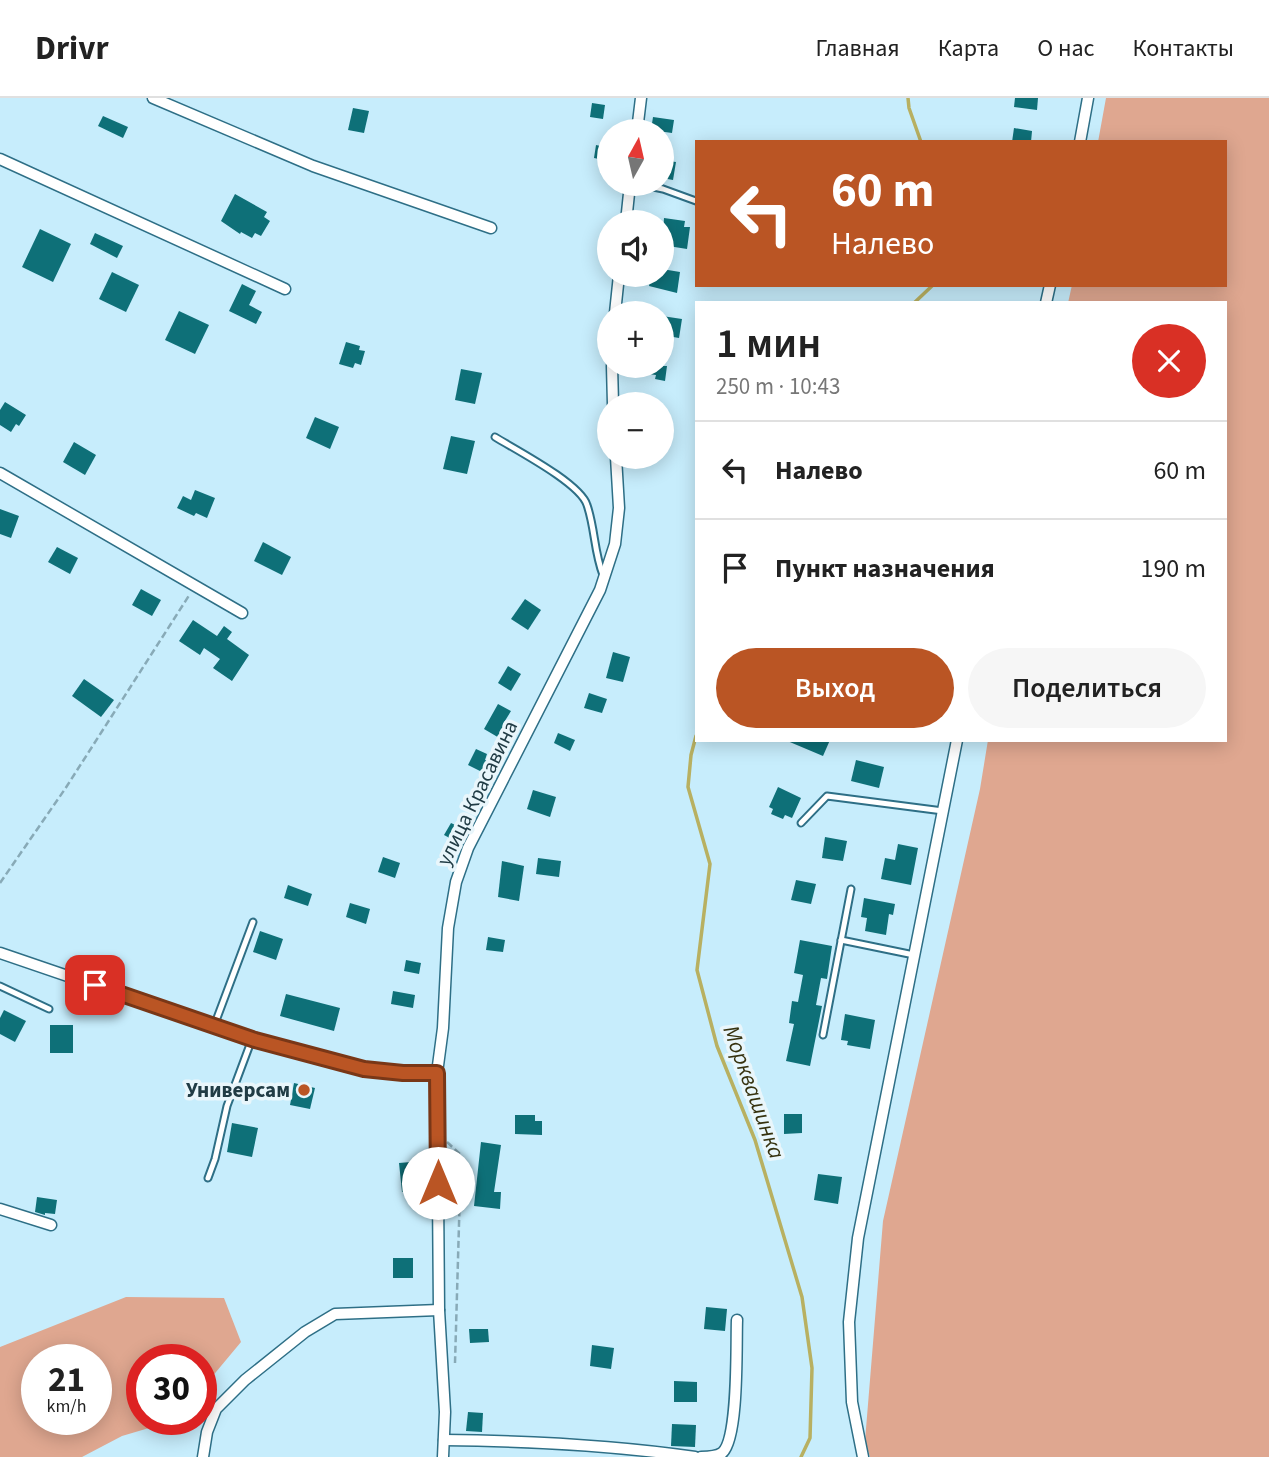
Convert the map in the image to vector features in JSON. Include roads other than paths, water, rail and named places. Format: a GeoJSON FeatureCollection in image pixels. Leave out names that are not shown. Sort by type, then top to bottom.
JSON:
{"type":"FeatureCollection","features":[{"type":"Feature","properties":{"kind":"street"},"geometry":{"type":"LineString","coordinates":[[153,98],[313,166],[491,228]]}},
{"type":"Feature","properties":{"kind":"street"},"geometry":{"type":"LineString","coordinates":[[638,119],[641,98]]}},
{"type":"Feature","properties":{"kind":"street"},"geometry":{"type":"LineString","coordinates":[[1080,140],[1088,98]]}},
{"type":"Feature","properties":{"kind":"street"},"geometry":{"type":"LineString","coordinates":[[0,159],[285,289]]}},
{"type":"Feature","properties":{"kind":"street","name":"улица Красавина"},"geometry":{"type":"LineString","coordinates":[[443,1457],[445,1412],[439,1310],[437,1073],[443,1028],[449,928],[456,882],[468,848],[604,578],[615,544],[619,508],[617,469]]}},
{"type":"Feature","properties":{"kind":"street"},"geometry":{"type":"LineString","coordinates":[[0,473],[242,612]]}},
{"type":"Feature","properties":{"kind":"street"},"geometry":{"type":"LineString","coordinates":[[863,1457],[852,1402],[849,1322],[858,1238],[957,742]]}},
{"type":"Feature","properties":{"kind":"street"},"geometry":{"type":"LineString","coordinates":[[0,953],[253,1039],[364,1069],[437,1073]]}},
{"type":"Feature","properties":{"kind":"street"},"geometry":{"type":"LineString","coordinates":[[0,1209],[51,1225]]}},
{"type":"Feature","properties":{"kind":"street"},"geometry":{"type":"LineString","coordinates":[[203,1457],[207,1432],[216,1409],[245,1380],[305,1332],[335,1314],[439,1310]]}},
{"type":"Feature","properties":{"kind":"street"},"geometry":{"type":"LineString","coordinates":[[701,1457],[713,1457],[723,1452],[731,1438],[737,1320]]}},
{"type":"Feature","properties":{"kind":"street"},"geometry":{"type":"LineString","coordinates":[[443,1440],[638,1448],[695,1457]]}},
{"type":"Feature","properties":{"kind":"lane"},"geometry":{"type":"LineString","coordinates":[[674,193],[695,201]]}},
{"type":"Feature","properties":{"kind":"lane"},"geometry":{"type":"LineString","coordinates":[[495,437],[576,488],[587,503],[596,557],[604,578]]}},
{"type":"Feature","properties":{"kind":"lane"},"geometry":{"type":"LineString","coordinates":[[800,823],[827,796],[943,811]]}},
{"type":"Feature","properties":{"kind":"lane"},"geometry":{"type":"LineString","coordinates":[[823,1035],[851,889]]}},
{"type":"Feature","properties":{"kind":"lane"},"geometry":{"type":"LineString","coordinates":[[214,1026],[253,922]]}},
{"type":"Feature","properties":{"kind":"lane"},"geometry":{"type":"LineString","coordinates":[[841,940],[915,955]]}},
{"type":"Feature","properties":{"kind":"lane"},"geometry":{"type":"LineString","coordinates":[[0,986],[48,1009]]}},
{"type":"Feature","properties":{"kind":"lane"},"geometry":{"type":"LineString","coordinates":[[208,1178],[227,1105],[253,1039]]}},
{"type":"Feature","properties":{"kind":"waterway","name":"Морквашинка"},"geometry":{"type":"LineString","coordinates":[[908,98],[920,140]]}},
{"type":"Feature","properties":{"kind":"waterway","name":"Морквашинка"},"geometry":{"type":"LineString","coordinates":[[916,301],[931,287]]}},
{"type":"Feature","properties":{"kind":"waterway","name":"Морквашинка"},"geometry":{"type":"LineString","coordinates":[[695,740],[688,787],[710,864],[697,970],[717,1046],[755,1140],[802,1297],[812,1368],[810,1438],[801,1457]]}},
{"type":"Feature","properties":{"kind":"place","name":"Универсам"},"geometry":{"type":"Point","coordinates":[304,1090]}}]}
